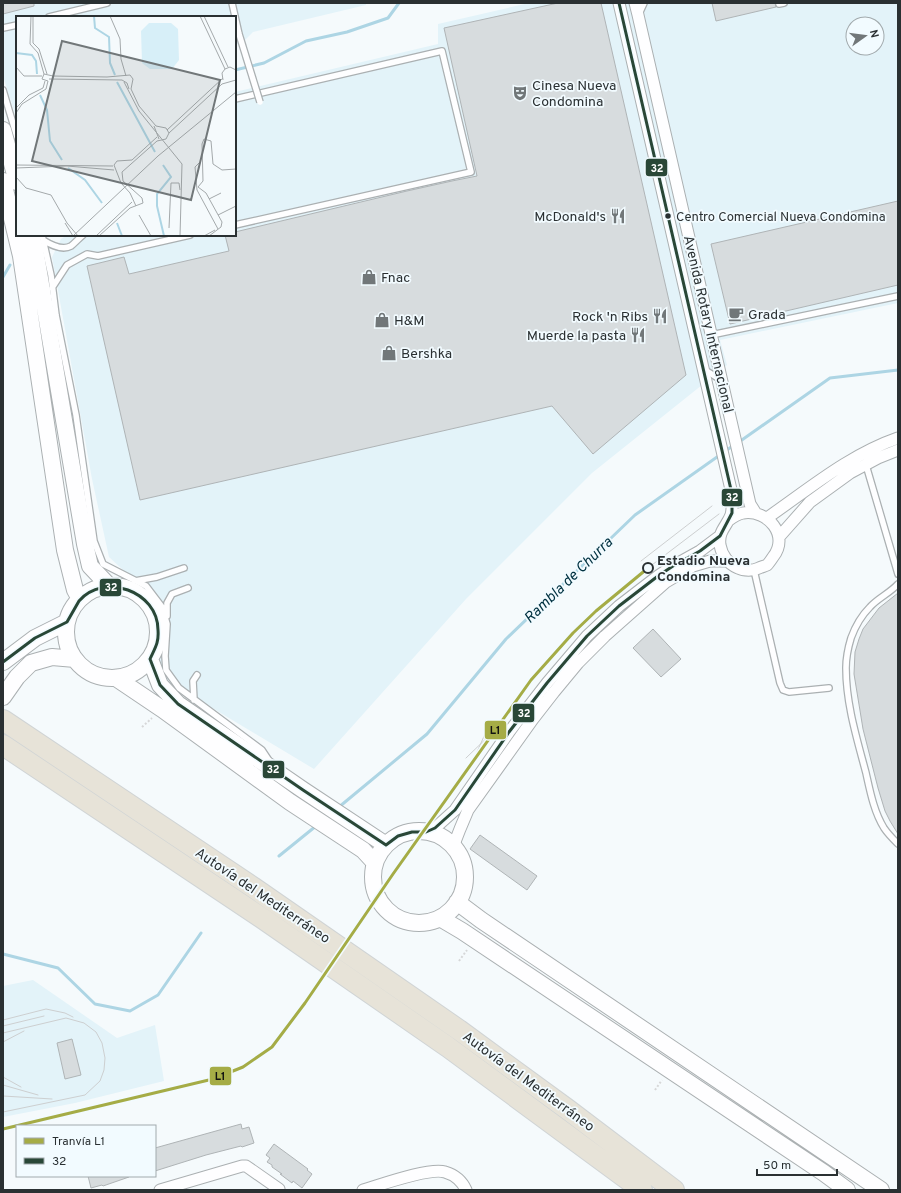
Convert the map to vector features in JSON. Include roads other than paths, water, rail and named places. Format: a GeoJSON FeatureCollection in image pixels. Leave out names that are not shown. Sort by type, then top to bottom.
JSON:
{"type":"FeatureCollection","features":[{"type":"Feature","properties":{"kind":"highway","name":"Autovía del Mediterráneo"},"geometry":{"type":"LineString","coordinates":[[3,720],[247,883],[459,1030],[568,1109],[674,1190]]}},
{"type":"Feature","properties":{"kind":"highway","name":"Autovía del Mediterráneo"},"geometry":{"type":"LineString","coordinates":[[3,745],[262,918],[422,1029],[642,1190]]}},
{"type":"Feature","properties":{"kind":"street","name":"Avenida Rotary Internacional"},"geometry":{"type":"LineString","coordinates":[[619,3],[732,494],[732,513],[729,520]]}},
{"type":"Feature","properties":{"kind":"street","name":"Avenida Rotary Internacional"},"geometry":{"type":"LineString","coordinates":[[635,3],[750,504],[755,512]]}},
{"type":"Feature","properties":{"kind":"street"},"geometry":{"type":"LineString","coordinates":[[643,104],[654,126],[664,128]]}},
{"type":"Feature","properties":{"kind":"street"},"geometry":{"type":"LineString","coordinates":[[3,130],[16,178]]}},
{"type":"Feature","properties":{"kind":"street"},"geometry":{"type":"LineString","coordinates":[[3,181],[16,235]]}},
{"type":"Feature","properties":{"kind":"street"},"geometry":{"type":"LineString","coordinates":[[16,236],[21,256],[65,550],[75,590],[80,599]]}},
{"type":"Feature","properties":{"kind":"street"},"geometry":{"type":"LineString","coordinates":[[39,237],[35,249],[82,531],[90,566],[109,586]]}},
{"type":"Feature","properties":{"kind":"street"},"geometry":{"type":"LineString","coordinates":[[768,518],[850,461],[898,438]]}},
{"type":"Feature","properties":{"kind":"street"},"geometry":{"type":"LineString","coordinates":[[778,537],[810,502],[850,473],[878,458],[898,450]]}},
{"type":"Feature","properties":{"kind":"street"},"geometry":{"type":"LineString","coordinates":[[454,847],[468,810],[533,719],[578,663],[605,636],[666,582],[693,566],[710,561],[727,561],[740,569],[754,570],[767,565],[776,554],[779,544],[775,528],[768,518],[755,512],[741,513],[729,520],[720,536],[720,546],[727,561]]}},
{"type":"Feature","properties":{"kind":"street"},"geometry":{"type":"LineString","coordinates":[[426,832],[435,828],[455,810],[509,732],[547,683],[587,636],[619,606],[658,576],[700,551],[720,536]]}},
{"type":"Feature","properties":{"kind":"street"},"geometry":{"type":"LineString","coordinates":[[109,586],[124,587],[137,593],[148,603],[156,616],[158,631],[157,645],[150,659],[141,669],[129,675],[116,678],[103,676],[86,670],[75,659],[67,641],[67,622],[72,610],[80,599],[93,590],[109,586]]}},
{"type":"Feature","properties":{"kind":"street"},"geometry":{"type":"LineString","coordinates":[[3,662],[35,638],[67,622]]}},
{"type":"Feature","properties":{"kind":"street"},"geometry":{"type":"LineString","coordinates":[[3,697],[17,677],[30,663],[52,657],[75,659]]}},
{"type":"Feature","properties":{"kind":"street"},"geometry":{"type":"LineString","coordinates":[[150,659],[160,685],[178,704],[386,845]]}},
{"type":"Feature","properties":{"kind":"street"},"geometry":{"type":"LineString","coordinates":[[116,678],[162,709],[290,802],[363,850],[375,863]]}},
{"type":"Feature","properties":{"kind":"street"},"geometry":{"type":"LineString","coordinates":[[412,832],[426,832],[441,837],[454,847],[461,860],[464,874],[463,889],[457,902],[440,918],[427,922],[414,923],[401,919],[389,912],[380,902],[375,890],[373,876],[375,863],[379,853],[386,845],[398,836],[412,832]]}},
{"type":"Feature","properties":{"kind":"street"},"geometry":{"type":"LineString","coordinates":[[457,902],[881,1190]]}},
{"type":"Feature","properties":{"kind":"street"},"geometry":{"type":"LineString","coordinates":[[440,918],[488,948],[824,1173],[847,1190]]}},
{"type":"Feature","properties":{"kind":"street"},"geometry":{"type":"LineString","coordinates":[[160,1190],[242,1166],[246,1166],[279,1189]]}},
{"type":"Feature","properties":{"kind":"street"},"geometry":{"type":"LineString","coordinates":[[363,1190],[416,1175],[435,1171],[444,1171],[460,1181],[466,1190]]}},
{"type":"Feature","properties":{"kind":"lane"},"geometry":{"type":"LineString","coordinates":[[52,16],[106,3]]}},
{"type":"Feature","properties":{"kind":"lane"},"geometry":{"type":"LineString","coordinates":[[232,3],[235,16]]}},
{"type":"Feature","properties":{"kind":"lane"},"geometry":{"type":"LineString","coordinates":[[638,15],[644,3]]}},
{"type":"Feature","properties":{"kind":"lane"},"geometry":{"type":"LineString","coordinates":[[236,21],[260,102]]}},
{"type":"Feature","properties":{"kind":"lane"},"geometry":{"type":"LineString","coordinates":[[3,28],[16,25]]}},
{"type":"Feature","properties":{"kind":"lane"},"geometry":{"type":"LineString","coordinates":[[236,99],[442,51],[471,172],[236,225]]}},
{"type":"Feature","properties":{"kind":"lane"},"geometry":{"type":"LineString","coordinates":[[3,90],[16,134]]}},
{"type":"Feature","properties":{"kind":"lane"},"geometry":{"type":"LineString","coordinates":[[39,237],[52,246],[60,248],[70,247],[82,236]]}},
{"type":"Feature","properties":{"kind":"lane"},"geometry":{"type":"LineString","coordinates":[[52,288],[68,265],[87,254],[98,256],[186,236]]}},
{"type":"Feature","properties":{"kind":"lane"},"geometry":{"type":"LineString","coordinates":[[39,237],[52,288],[76,415],[94,541],[103,564],[146,586],[162,606],[167,624]]}},
{"type":"Feature","properties":{"kind":"lane"},"geometry":{"type":"LineString","coordinates":[[711,335],[898,296]]}},
{"type":"Feature","properties":{"kind":"lane"},"geometry":{"type":"LineString","coordinates":[[56,315],[58,386]]}},
{"type":"Feature","properties":{"kind":"lane"},"geometry":{"type":"LineString","coordinates":[[704,370],[721,380]]}},
{"type":"Feature","properties":{"kind":"lane"},"geometry":{"type":"LineString","coordinates":[[866,465],[898,574]]}},
{"type":"Feature","properties":{"kind":"lane"},"geometry":{"type":"LineString","coordinates":[[135,581],[157,577],[184,568]]}},
{"type":"Feature","properties":{"kind":"lane"},"geometry":{"type":"LineString","coordinates":[[754,570],[780,683],[783,690],[789,692],[829,688]]}},
{"type":"Feature","properties":{"kind":"lane"},"geometry":{"type":"LineString","coordinates":[[898,584],[894,589],[870,607],[863,616],[851,638],[847,653],[846,667],[850,705],[859,749],[872,796],[878,816],[885,828],[898,844]]}},
{"type":"Feature","properties":{"kind":"lane"},"geometry":{"type":"LineString","coordinates":[[188,588],[172,594],[167,603],[165,656],[166,670],[178,688],[262,750],[277,772]]}},
{"type":"Feature","properties":{"kind":"lane"},"geometry":{"type":"LineString","coordinates":[[194,700],[193,681],[197,674]]}},
{"type":"Feature","properties":{"kind":"waterway"},"geometry":{"type":"LineString","coordinates":[[236,70],[264,63],[306,41],[347,32],[388,18],[399,3]]}},
{"type":"Feature","properties":{"kind":"waterway"},"geometry":{"type":"LineString","coordinates":[[3,277],[10,265]]}},
{"type":"Feature","properties":{"kind":"waterway","name":"Rambla de Churra"},"geometry":{"type":"LineString","coordinates":[[739,442],[830,378],[898,370]]}},
{"type":"Feature","properties":{"kind":"waterway","name":"Rambla de Churra"},"geometry":{"type":"LineString","coordinates":[[339,807],[427,734],[506,639],[635,515],[734,445]]}},
{"type":"Feature","properties":{"kind":"waterway","name":"Rambla de Churra"},"geometry":{"type":"LineString","coordinates":[[279,856],[316,826]]}},
{"type":"Feature","properties":{"kind":"waterway","name":"Rambla de Churra"},"geometry":{"type":"LineString","coordinates":[[3,954],[58,968],[95,1004],[130,1011],[158,995],[201,933]]}},
{"type":"Feature","properties":{"kind":"tram line"},"geometry":{"type":"LineString","coordinates":[[641,561],[712,506]]}},
{"type":"Feature","properties":{"kind":"tram line"},"geometry":{"type":"LineString","coordinates":[[648,568],[719,514]]}},
{"type":"Feature","properties":{"kind":"tram line","name":"L1"},"geometry":{"type":"LineString","coordinates":[[20,1125],[213,1079],[243,1067],[272,1047],[305,1003],[393,874],[531,680],[573,633],[596,611],[648,568]]}},
{"type":"Feature","properties":{"kind":"tram line"},"geometry":{"type":"LineString","coordinates":[[473,761],[489,725]]}},
{"type":"Feature","properties":{"kind":"tram line"},"geometry":{"type":"LineString","coordinates":[[466,758],[494,731]]}},
{"type":"Feature","properties":{"kind":"tram line"},"geometry":{"type":"LineString","coordinates":[[3,1020],[46,1009],[65,1013],[73,1017]]}},
{"type":"Feature","properties":{"kind":"tram line"},"geometry":{"type":"LineString","coordinates":[[3,1026],[44,1016]]}},
{"type":"Feature","properties":{"kind":"tram line"},"geometry":{"type":"LineString","coordinates":[[3,1033],[66,1018],[84,1023],[96,1032],[102,1043],[105,1058],[104,1070],[100,1081],[85,1095],[3,1112]]}},
{"type":"Feature","properties":{"kind":"tram line"},"geometry":{"type":"LineString","coordinates":[[3,1042],[24,1031]]}},
{"type":"Feature","properties":{"kind":"tram line"},"geometry":{"type":"LineString","coordinates":[[3,1077],[21,1087]]}},
{"type":"Feature","properties":{"kind":"tram line"},"geometry":{"type":"LineString","coordinates":[[3,1085],[38,1095]]}},
{"type":"Feature","properties":{"kind":"tram line"},"geometry":{"type":"LineString","coordinates":[[3,1096],[52,1099]]}},
{"type":"Feature","properties":{"kind":"tram line","name":"L1"},"geometry":{"type":"LineString","coordinates":[[3,1129],[16,1126]]}},
{"type":"Feature","properties":{"kind":"place","name":"Cinesa Nueva Condomina"},"geometry":{"type":"Point","coordinates":[520,93]}},
{"type":"Feature","properties":{"kind":"place","name":"McDonald's"},"geometry":{"type":"Point","coordinates":[618,216]}},
{"type":"Feature","properties":{"kind":"place","name":"Centro Comercial Nueva Condomina"},"geometry":{"type":"Point","coordinates":[668,216]}},
{"type":"Feature","properties":{"kind":"place","name":"Fnac"},"geometry":{"type":"Point","coordinates":[369,277]}},
{"type":"Feature","properties":{"kind":"place","name":"Grada"},"geometry":{"type":"Point","coordinates":[736,314]}},
{"type":"Feature","properties":{"kind":"place","name":"Rock 'n Ribs"},"geometry":{"type":"Point","coordinates":[660,316]}},
{"type":"Feature","properties":{"kind":"place","name":"H&M"},"geometry":{"type":"Point","coordinates":[382,320]}},
{"type":"Feature","properties":{"kind":"place","name":"Muerde la pasta"},"geometry":{"type":"Point","coordinates":[638,335]}},
{"type":"Feature","properties":{"kind":"place","name":"Bershka"},"geometry":{"type":"Point","coordinates":[389,353]}},
{"type":"Feature","properties":{"kind":"place","name":"Estadio Nueva Condomina"},"geometry":{"type":"Point","coordinates":[648,568]}}]}
